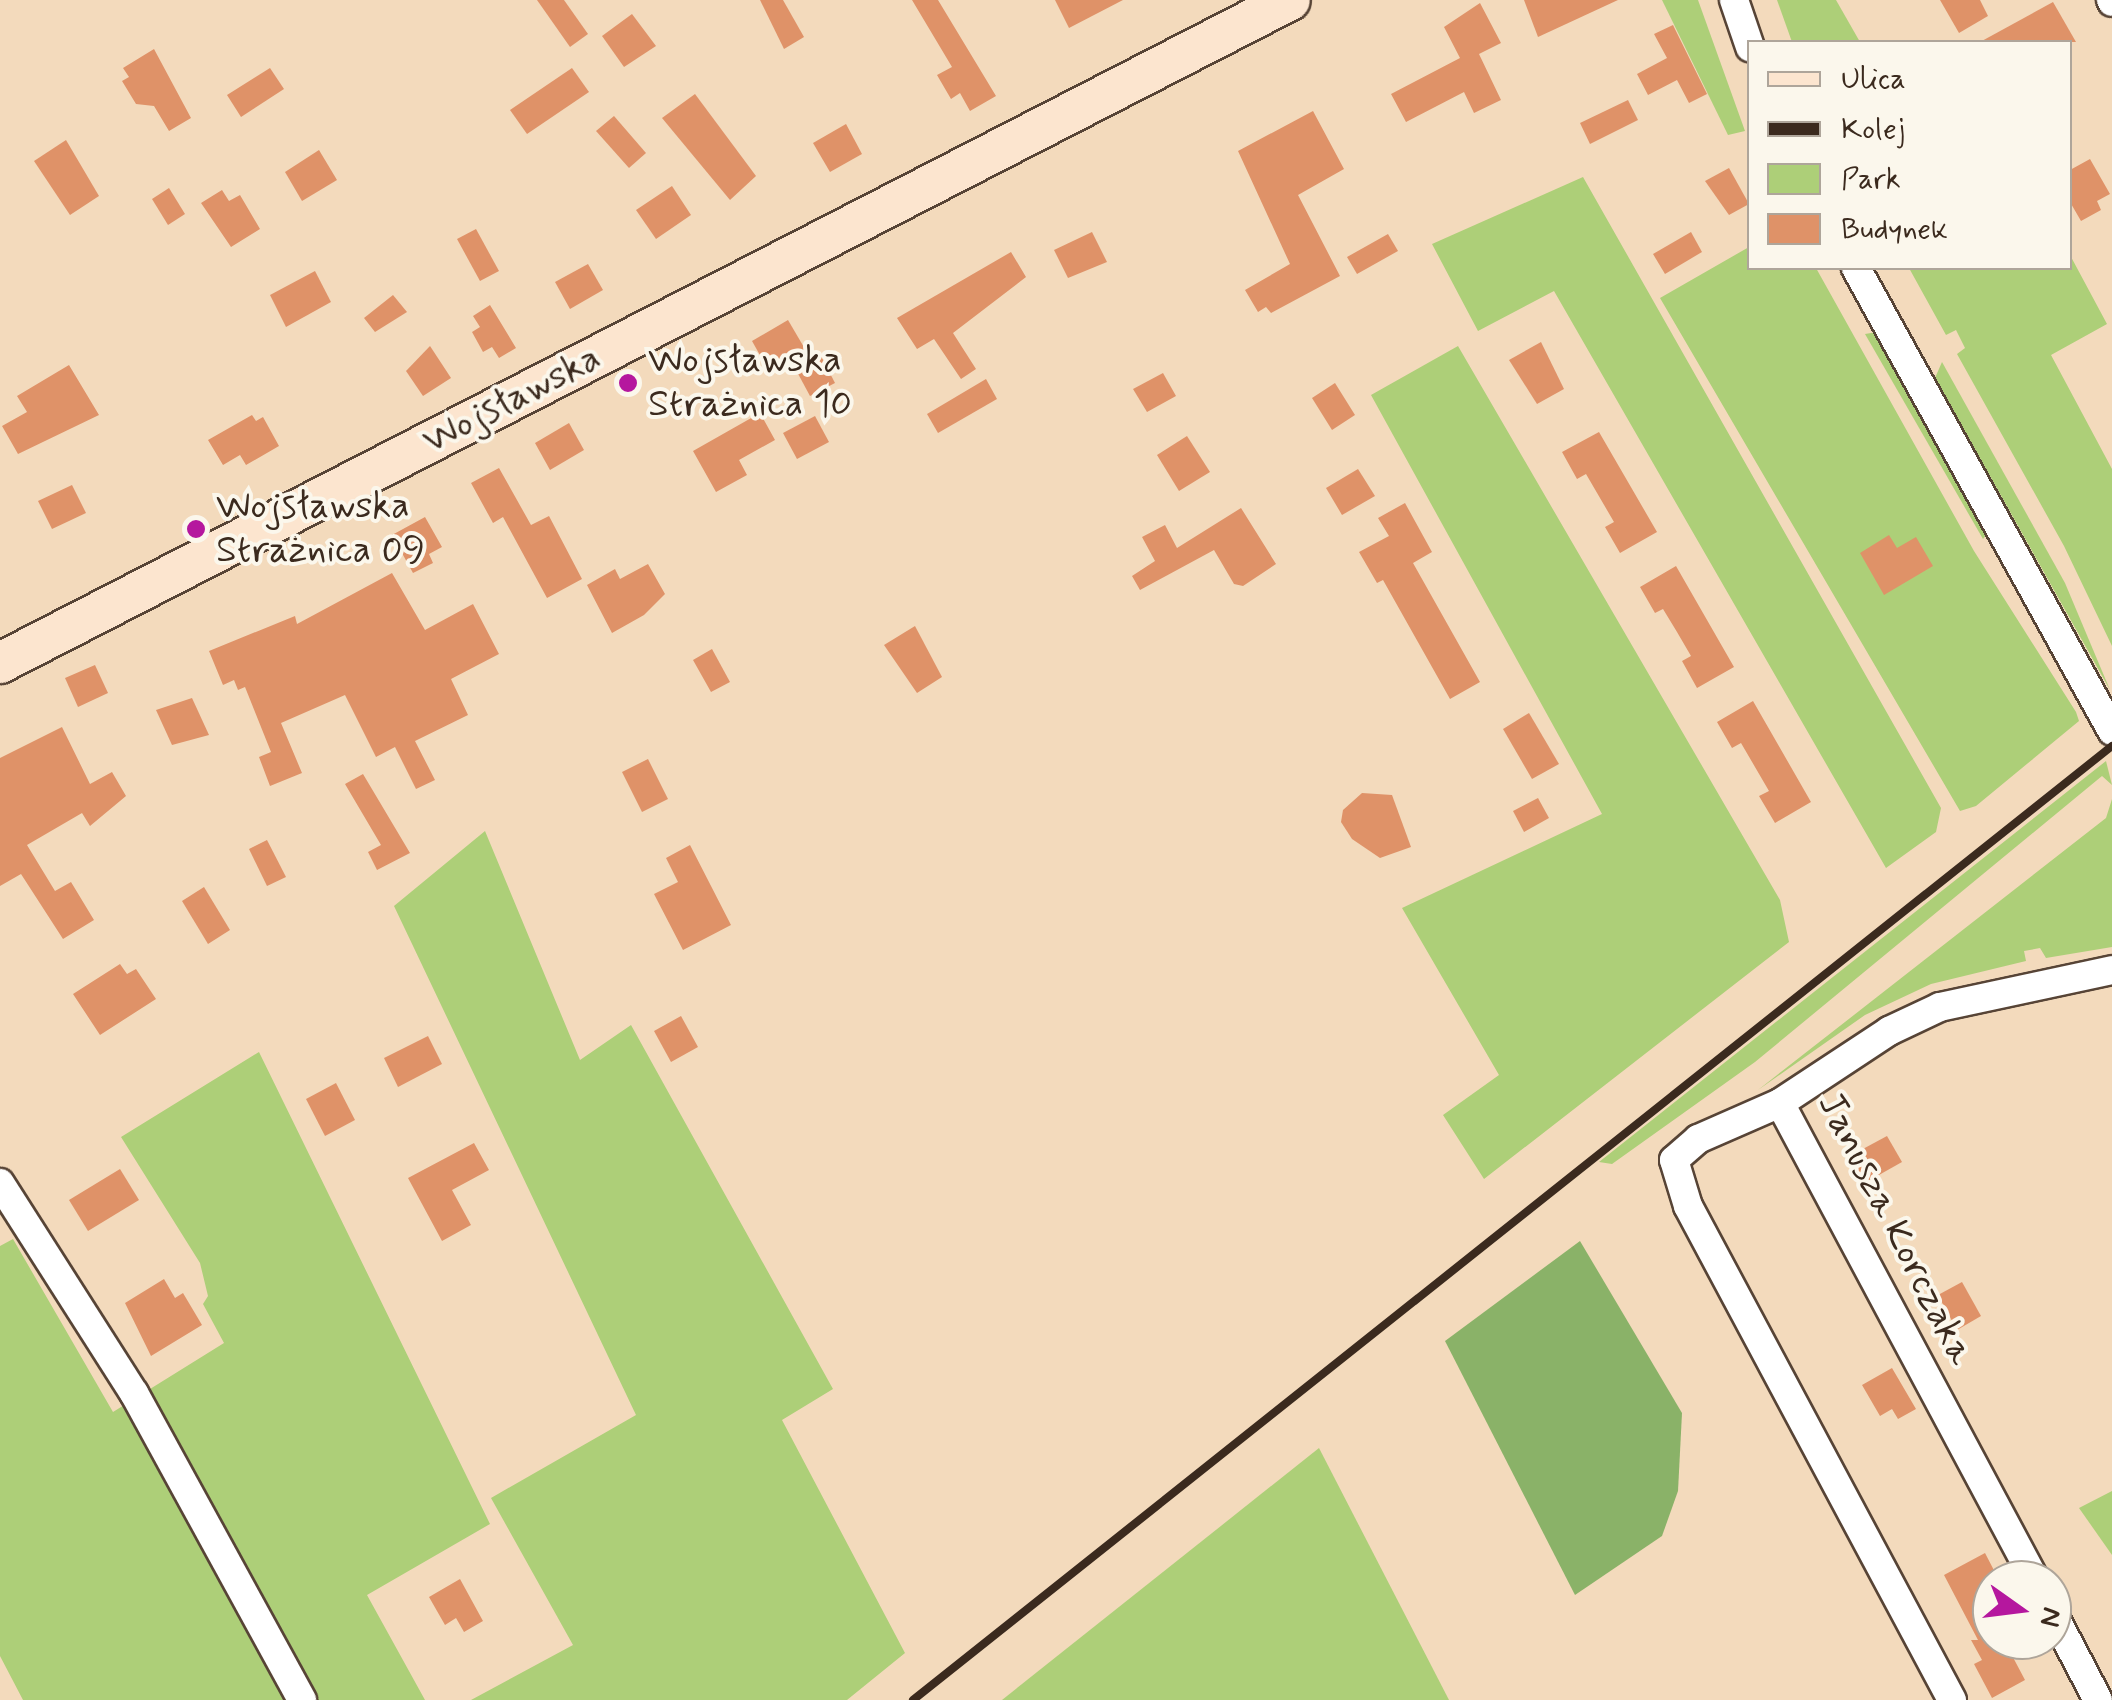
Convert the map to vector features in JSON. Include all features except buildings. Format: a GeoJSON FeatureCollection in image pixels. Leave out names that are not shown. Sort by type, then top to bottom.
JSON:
{"type":"FeatureCollection","features":[{"type":"Feature","properties":{"kind":"street","name":"Wojsławska"},"geometry":{"type":"LineString","coordinates":[[0,663],[1290,0]]}},
{"type":"Feature","properties":{"kind":"street"},"geometry":{"type":"LineString","coordinates":[[1734,0],[1748,40]]}},
{"type":"Feature","properties":{"kind":"street"},"geometry":{"type":"LineString","coordinates":[[1857,270],[2112,731]]}},
{"type":"Feature","properties":{"kind":"street","name":"Janusza Korczaka"},"geometry":{"type":"LineString","coordinates":[[2024,1560],[1780,1103],[1889,1031],[1940,1007],[2105,976]]}},
{"type":"Feature","properties":{"kind":"street"},"geometry":{"type":"LineString","coordinates":[[1780,1103],[1698,1139],[1674,1160],[1688,1206],[1952,1700]]}},
{"type":"Feature","properties":{"kind":"street"},"geometry":{"type":"LineString","coordinates":[[0,1183],[134,1393],[302,1700]]}},
{"type":"Feature","properties":{"kind":"street"},"geometry":{"type":"LineString","coordinates":[[2072,1650],[2098,1700]]}},
{"type":"Feature","properties":{"kind":"green space"},"geometry":{"type":"Polygon","coordinates":[[[1662,0],[1698,0],[1745,131],[1728,135],[1662,0]]]}},
{"type":"Feature","properties":{"kind":"green space"},"geometry":{"type":"Polygon","coordinates":[[[1777,0],[1836,0],[1859,40],[1791,40],[1777,0]]]}},
{"type":"Feature","properties":{"kind":"green space"},"geometry":{"type":"Polygon","coordinates":[[[1583,177],[1941,808],[1936,832],[1886,868],[1554,291],[1478,331],[1432,244],[1583,177]]]}},
{"type":"Feature","properties":{"kind":"green space"},"geometry":{"type":"Polygon","coordinates":[[[1747,248],[1747,270],[1817,270],[1974,551],[2079,721],[1976,806],[1960,811],[1660,298],[1747,248]]]}},
{"type":"Feature","properties":{"kind":"green space"},"geometry":{"type":"Polygon","coordinates":[[[2072,259],[2107,324],[2051,355],[2112,469],[2112,646],[2064,546],[1957,354],[1965,348],[1956,330],[1946,335],[1910,270],[2072,270],[2072,259]]]}},
{"type":"Feature","properties":{"kind":"green space"},"geometry":{"type":"Polygon","coordinates":[[[1877,332],[1988,532],[1983,539],[1865,334],[1877,332]]]}},
{"type":"Feature","properties":{"kind":"green space"},"geometry":{"type":"Polygon","coordinates":[[[1458,346],[1780,900],[1789,942],[1484,1179],[1443,1115],[1499,1075],[1402,908],[1602,814],[1371,395],[1458,346]]]}},
{"type":"Feature","properties":{"kind":"green space"},"geometry":{"type":"Polygon","coordinates":[[[1942,362],[2065,583],[2110,690],[1935,378],[1942,362]]]}},
{"type":"Feature","properties":{"kind":"green space"},"geometry":{"type":"Polygon","coordinates":[[[2106,761],[2112,785],[2102,776],[1755,1062],[1612,1164],[1599,1162],[2106,761]]]}},
{"type":"Feature","properties":{"kind":"green space"},"geometry":{"type":"Polygon","coordinates":[[[2112,799],[2112,947],[2046,958],[2040,948],[2024,951],[2026,961],[1931,984],[1865,1015],[1758,1090],[2106,818],[2112,799]]]}},
{"type":"Feature","properties":{"kind":"green space"},"geometry":{"type":"Polygon","coordinates":[[[485,831],[580,1060],[631,1025],[833,1389],[782,1420],[905,1653],[847,1700],[471,1700],[573,1645],[491,1498],[636,1415],[394,906],[485,831]]]}},
{"type":"Feature","properties":{"kind":"green space"},"geometry":{"type":"Polygon","coordinates":[[[259,1052],[490,1524],[367,1595],[425,1700],[23,1700],[0,1656],[0,1246],[13,1239],[113,1412],[224,1343],[203,1304],[208,1296],[200,1263],[121,1137],[259,1052]]]}},
{"type":"Feature","properties":{"kind":"green space"},"geometry":{"type":"Polygon","coordinates":[[[1580,1241],[1682,1413],[1678,1491],[1662,1536],[1575,1595],[1445,1341],[1580,1241]]]}},
{"type":"Feature","properties":{"kind":"green space"},"geometry":{"type":"Polygon","coordinates":[[[1319,1448],[1449,1700],[1002,1700],[1319,1448]]]}},
{"type":"Feature","properties":{"kind":"green space"},"geometry":{"type":"Polygon","coordinates":[[[2112,1491],[2112,1555],[2079,1508],[2112,1491]]]}},
{"type":"Feature","properties":{"kind":"railway"},"geometry":{"type":"LineString","coordinates":[[913,1700],[2112,746]]}},
{"type":"Feature","properties":{"kind":"place","name":"Wojsławska Strażnica 10"},"geometry":{"type":"Point","coordinates":[628,383]}},
{"type":"Feature","properties":{"kind":"place","name":"Wojsławska Strażnica 09"},"geometry":{"type":"Point","coordinates":[196,529]}}]}
